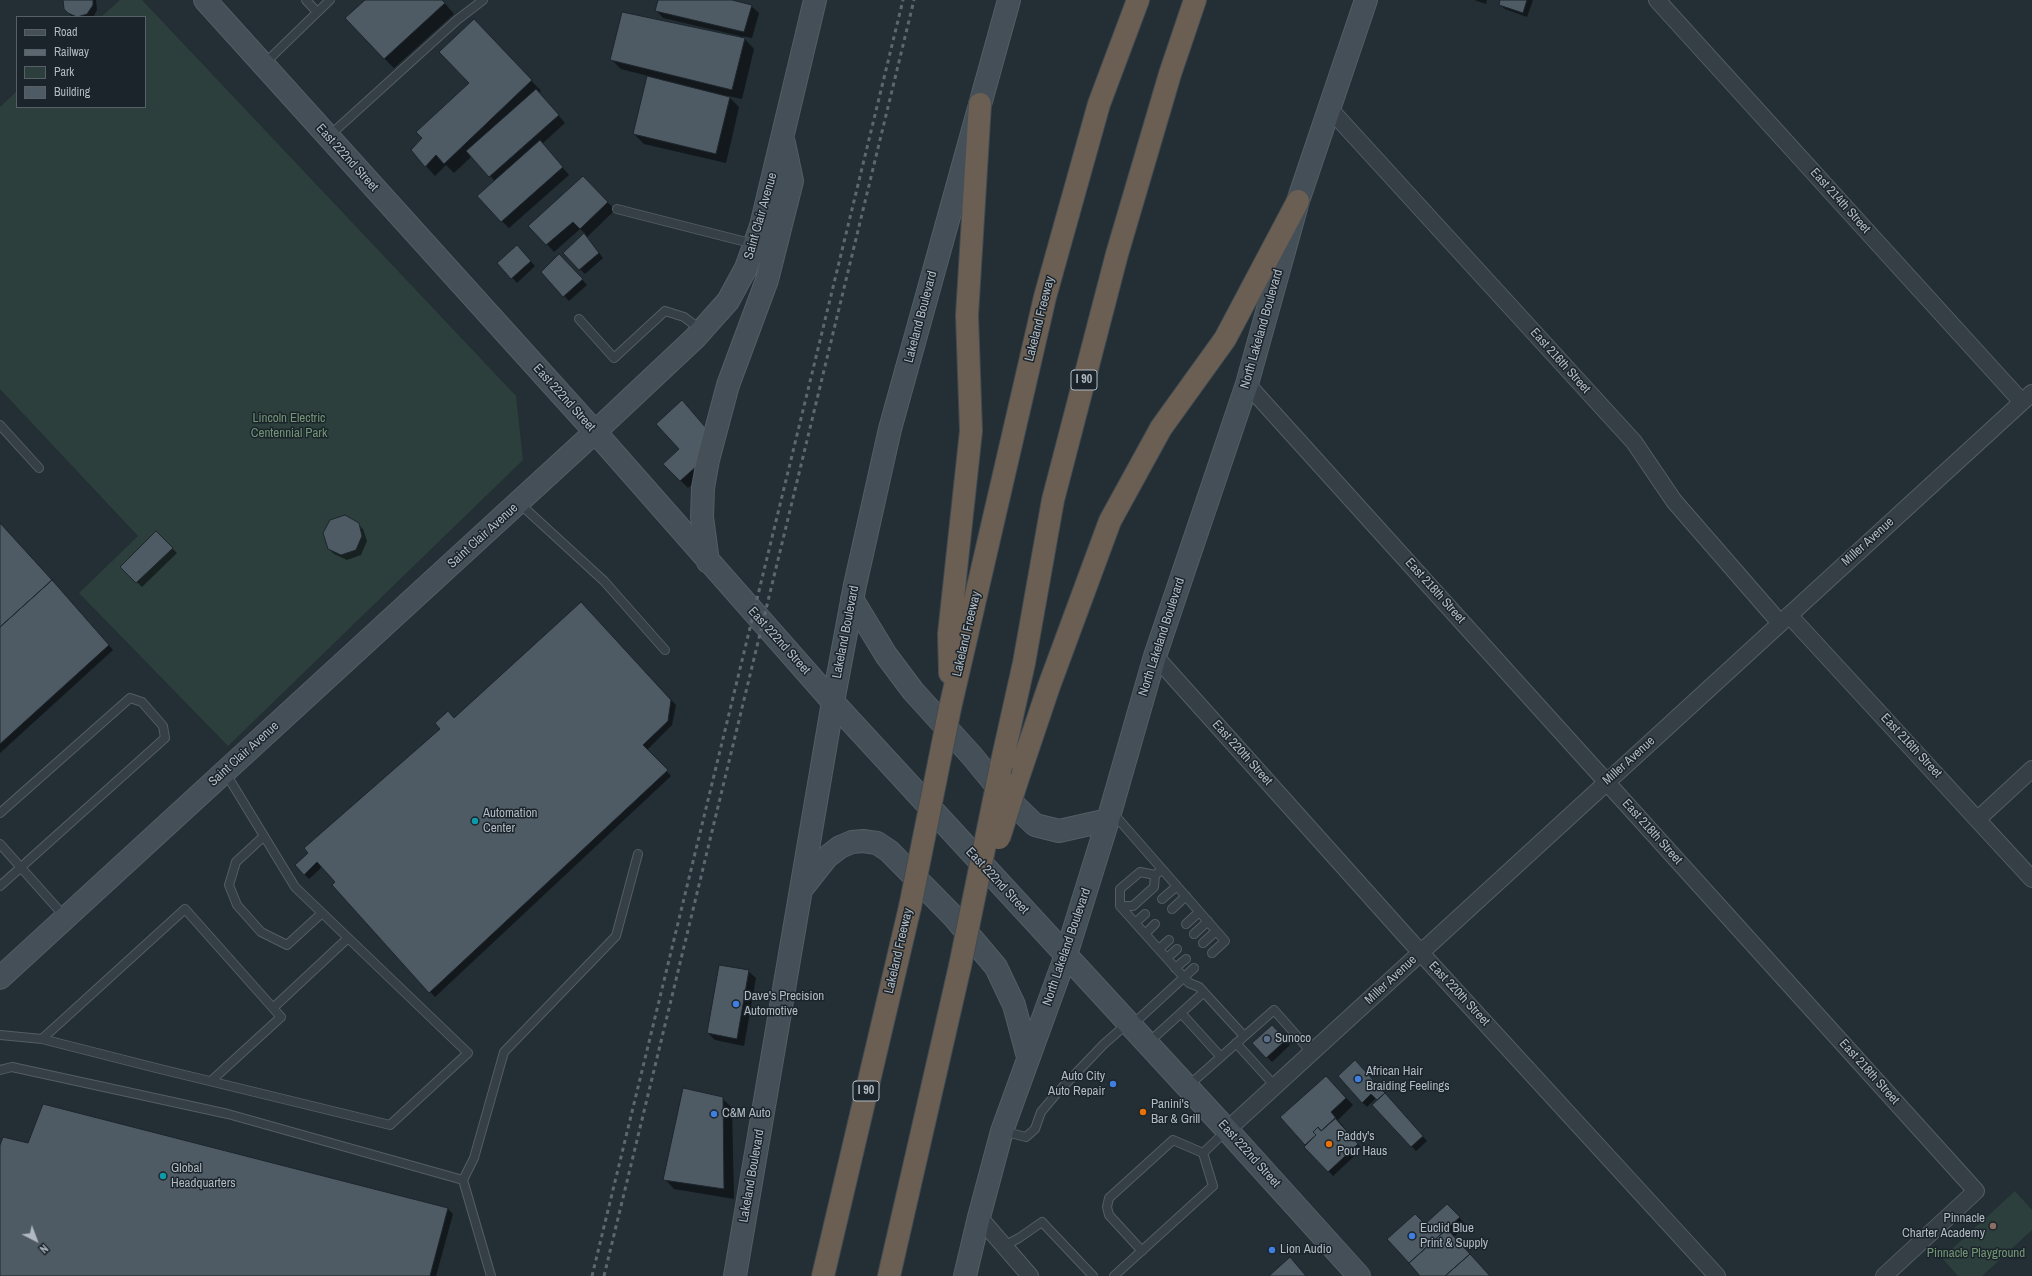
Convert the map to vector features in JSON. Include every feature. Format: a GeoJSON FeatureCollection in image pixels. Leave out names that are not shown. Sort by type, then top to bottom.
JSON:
{"type":"FeatureCollection","features":[{"type":"Feature","properties":{"kind":"highway","name":"Lakeland Freeway"},"geometry":{"type":"LineString","coordinates":[[823,1276],[910,907],[950,708],[1045,297],[1099,104],[1138,0]]}},
{"type":"Feature","properties":{"kind":"highway","name":"I 90"},"geometry":{"type":"LineString","coordinates":[[889,1276],[960,966],[1001,766],[1024,663],[1055,492],[1117,254],[1170,74],[1195,0]]}},
{"type":"Feature","properties":{"kind":"highway"},"geometry":{"type":"LineString","coordinates":[[950,708],[949,634],[971,431],[966,315],[980,104]]}},
{"type":"Feature","properties":{"kind":"highway"},"geometry":{"type":"LineString","coordinates":[[960,966],[1048,686],[1110,521],[1161,428],[1225,339],[1298,201]]}},
{"type":"Feature","properties":{"kind":"street","name":"East 222nd Street"},"geometry":{"type":"LineString","coordinates":[[205,0],[595,432],[833,702],[1187,1086],[1359,1276]]}},
{"type":"Feature","properties":{"kind":"street","name":"Saint Clair Avenue"},"geometry":{"type":"LineString","coordinates":[[0,978],[595,432],[702,330],[728,300],[746,268],[761,226],[815,0]]}},
{"type":"Feature","properties":{"kind":"street","name":"Lakeland Boulevard"},"geometry":{"type":"LineString","coordinates":[[735,1276],[852,599],[890,429],[1008,0]]}},
{"type":"Feature","properties":{"kind":"street","name":"North Lakeland Boulevard"},"geometry":{"type":"LineString","coordinates":[[965,1276],[1002,1131],[1066,954],[1109,815],[1155,656],[1247,384],[1298,201],[1366,0]]}},
{"type":"Feature","properties":{"kind":"street","name":"East 214th Street"},"geometry":{"type":"LineString","coordinates":[[1657,0],[2027,397]]}},
{"type":"Feature","properties":{"kind":"street","name":"East 216th Street"},"geometry":{"type":"LineString","coordinates":[[1330,108],[1634,442],[1674,501],[1785,619],[1978,819],[2032,879]]}},
{"type":"Feature","properties":{"kind":"street"},"geometry":{"type":"LineString","coordinates":[[708,562],[702,517],[703,488],[708,460],[728,385],[767,280],[792,181],[783,137]]}},
{"type":"Feature","properties":{"kind":"street","name":"East 218th Street"},"geometry":{"type":"LineString","coordinates":[[1247,384],[1976,1191],[1884,1276]]}},
{"type":"Feature","properties":{"kind":"street","name":"Miller Avenue"},"geometry":{"type":"LineString","coordinates":[[1227,1130],[2027,397]]}},
{"type":"Feature","properties":{"kind":"street"},"geometry":{"type":"LineString","coordinates":[[852,599],[886,655],[913,691],[972,756],[1004,795],[1035,825],[1059,831],[1109,815]]}},
{"type":"Feature","properties":{"kind":"street","name":"East 220th Street"},"geometry":{"type":"LineString","coordinates":[[1155,656],[1421,953],[1717,1276]]}},
{"type":"Feature","properties":{"kind":"street"},"geometry":{"type":"LineString","coordinates":[[1978,819],[2032,769]]}},
{"type":"Feature","properties":{"kind":"street"},"geometry":{"type":"LineString","coordinates":[[802,889],[817,868],[840,847],[852,842],[863,841],[877,843],[889,851],[953,916],[996,967],[1014,1005],[1028,1057]]}},
{"type":"Feature","properties":{"kind":"street"},"geometry":{"type":"LineString","coordinates":[[979,1217],[1030,1276]]}},
{"type":"Feature","properties":{"kind":"lane"},"geometry":{"type":"LineString","coordinates":[[306,0],[317,12]]}},
{"type":"Feature","properties":{"kind":"lane"},"geometry":{"type":"LineString","coordinates":[[263,64],[330,0]]}},
{"type":"Feature","properties":{"kind":"lane"},"geometry":{"type":"LineString","coordinates":[[328,137],[457,20],[482,0]]}},
{"type":"Feature","properties":{"kind":"lane"},"geometry":{"type":"LineString","coordinates":[[617,209],[755,244]]}},
{"type":"Feature","properties":{"kind":"lane"},"geometry":{"type":"LineString","coordinates":[[579,319],[614,358],[665,311],[684,317],[702,330]]}},
{"type":"Feature","properties":{"kind":"lane"},"geometry":{"type":"LineString","coordinates":[[0,425],[39,468]]}},
{"type":"Feature","properties":{"kind":"lane"},"geometry":{"type":"LineString","coordinates":[[519,502],[604,581],[665,650]]}},
{"type":"Feature","properties":{"kind":"lane"},"geometry":{"type":"LineString","coordinates":[[0,813],[130,698],[142,702],[163,726],[165,738],[0,886]]}},
{"type":"Feature","properties":{"kind":"lane"},"geometry":{"type":"LineString","coordinates":[[0,1035],[42,1039],[390,1125],[468,1053],[295,887],[225,772]]}},
{"type":"Feature","properties":{"kind":"lane"},"geometry":{"type":"LineString","coordinates":[[1109,815],[1162,869],[1225,941],[1212,953]]}},
{"type":"Feature","properties":{"kind":"lane"},"geometry":{"type":"LineString","coordinates":[[264,836],[236,862],[229,885],[237,905],[261,932],[287,945],[322,913]]}},
{"type":"Feature","properties":{"kind":"lane"},"geometry":{"type":"LineString","coordinates":[[0,844],[65,918]]}},
{"type":"Feature","properties":{"kind":"lane"},"geometry":{"type":"LineString","coordinates":[[491,1276],[463,1180],[474,1158],[504,1052],[616,936],[638,854]]}},
{"type":"Feature","properties":{"kind":"lane"},"geometry":{"type":"LineString","coordinates":[[1120,906],[1133,906],[1154,887],[1155,875],[1162,869]]}},
{"type":"Feature","properties":{"kind":"lane"},"geometry":{"type":"LineString","coordinates":[[1155,875],[1140,872],[1120,889],[1120,906],[1189,983],[1199,987],[1244,1036]]}},
{"type":"Feature","properties":{"kind":"lane"},"geometry":{"type":"LineString","coordinates":[[1162,899],[1177,886]]}},
{"type":"Feature","properties":{"kind":"lane"},"geometry":{"type":"LineString","coordinates":[[1172,909],[1186,896]]}},
{"type":"Feature","properties":{"kind":"lane"},"geometry":{"type":"LineString","coordinates":[[42,1039],[185,909],[281,1017],[211,1081]]}},
{"type":"Feature","properties":{"kind":"lane"},"geometry":{"type":"LineString","coordinates":[[1186,924],[1200,912]]}},
{"type":"Feature","properties":{"kind":"lane"},"geometry":{"type":"LineString","coordinates":[[1135,923],[1145,914]]}},
{"type":"Feature","properties":{"kind":"lane"},"geometry":{"type":"LineString","coordinates":[[1194,934],[1208,921]]}},
{"type":"Feature","properties":{"kind":"lane"},"geometry":{"type":"LineString","coordinates":[[1145,934],[1154,924]]}},
{"type":"Feature","properties":{"kind":"lane"},"geometry":{"type":"LineString","coordinates":[[1203,943],[1216,931]]}},
{"type":"Feature","properties":{"kind":"lane"},"geometry":{"type":"LineString","coordinates":[[272,1008],[348,938]]}},
{"type":"Feature","properties":{"kind":"lane"},"geometry":{"type":"LineString","coordinates":[[1159,949],[1169,940]]}},
{"type":"Feature","properties":{"kind":"lane"},"geometry":{"type":"LineString","coordinates":[[1167,958],[1177,949]]}},
{"type":"Feature","properties":{"kind":"lane"},"geometry":{"type":"LineString","coordinates":[[1175,968],[1186,959]]}},
{"type":"Feature","properties":{"kind":"lane"},"geometry":{"type":"LineString","coordinates":[[1002,1131],[1026,1137],[1035,1129],[1041,1112],[1104,1044],[1130,1024],[1194,968]]}},
{"type":"Feature","properties":{"kind":"lane"},"geometry":{"type":"LineString","coordinates":[[1147,1043],[1204,992]]}},
{"type":"Feature","properties":{"kind":"lane"},"geometry":{"type":"LineString","coordinates":[[1187,1086],[1274,1010],[1312,1053]]}},
{"type":"Feature","properties":{"kind":"lane"},"geometry":{"type":"LineString","coordinates":[[1181,1013],[1221,1057]]}},
{"type":"Feature","properties":{"kind":"lane"},"geometry":{"type":"LineString","coordinates":[[1236,1043],[1275,1086]]}},
{"type":"Feature","properties":{"kind":"lane"},"geometry":{"type":"LineString","coordinates":[[0,1070],[12,1067],[228,1114],[463,1180]]}},
{"type":"Feature","properties":{"kind":"lane"},"geometry":{"type":"LineString","coordinates":[[1204,1153],[1227,1130]]}},
{"type":"Feature","properties":{"kind":"lane"},"geometry":{"type":"LineString","coordinates":[[1142,1251],[1109,1215],[1107,1207],[1109,1198],[1173,1140],[1204,1153]]}},
{"type":"Feature","properties":{"kind":"lane"},"geometry":{"type":"LineString","coordinates":[[1114,1276],[1213,1186],[1204,1153]]}},
{"type":"Feature","properties":{"kind":"lane"},"geometry":{"type":"LineString","coordinates":[[1004,1246],[1019,1238],[1042,1222],[1093,1276]]}},
{"type":"Feature","properties":{"kind":"green space","name":"Lincoln Electric Centennial Park"},"geometry":{"type":"Polygon","coordinates":[[[120,0],[142,0],[516,396],[523,460],[228,746],[79,593],[138,536],[0,389],[0,107],[16,92],[16,108],[146,108],[146,16],[102,16],[120,0]]]}},
{"type":"Feature","properties":{"kind":"green space","name":"Pinnacle Playground"},"geometry":{"type":"Polygon","coordinates":[[[2015,1191],[2032,1210],[2032,1230],[1982,1276],[1958,1276],[1942,1258],[2015,1191]]]}},
{"type":"Feature","properties":{"kind":"building"},"geometry":{"type":"Polygon","coordinates":[[[63,0],[93,0],[93,5],[87,14],[75,16],[64,9],[63,0]]]}},
{"type":"Feature","properties":{"kind":"building"},"geometry":{"type":"Polygon","coordinates":[[[365,0],[442,0],[445,3],[384,59],[345,18],[365,0]]]}},
{"type":"Feature","properties":{"kind":"building"},"geometry":{"type":"Polygon","coordinates":[[[658,0],[732,0],[752,5],[744,32],[655,11],[658,0]]]}},
{"type":"Feature","properties":{"kind":"building"},"geometry":{"type":"Polygon","coordinates":[[[1500,0],[1527,0],[1523,13],[1499,5],[1500,0]]]}},
{"type":"Feature","properties":{"kind":"building"},"geometry":{"type":"Polygon","coordinates":[[[622,12],[745,38],[732,90],[610,60],[622,12]]]}},
{"type":"Feature","properties":{"kind":"building"},"geometry":{"type":"Polygon","coordinates":[[[474,19],[532,80],[444,164],[436,155],[425,167],[411,150],[422,138],[416,132],[469,83],[439,52],[474,19]]]}},
{"type":"Feature","properties":{"kind":"building"},"geometry":{"type":"Polygon","coordinates":[[[647,76],[730,97],[716,154],[633,134],[647,76]]]}},
{"type":"Feature","properties":{"kind":"building"},"geometry":{"type":"Polygon","coordinates":[[[536,89],[559,115],[489,177],[466,151],[536,89]]]}},
{"type":"Feature","properties":{"kind":"building"},"geometry":{"type":"Polygon","coordinates":[[[540,140],[563,167],[501,222],[477,196],[540,140]]]}},
{"type":"Feature","properties":{"kind":"building"},"geometry":{"type":"Polygon","coordinates":[[[583,176],[608,202],[580,229],[573,222],[546,245],[528,226],[583,176]]]}},
{"type":"Feature","properties":{"kind":"building"},"geometry":{"type":"Polygon","coordinates":[[[584,233],[599,253],[579,270],[563,253],[584,233]]]}},
{"type":"Feature","properties":{"kind":"building"},"geometry":{"type":"Polygon","coordinates":[[[517,245],[531,261],[511,279],[497,263],[517,245]]]}},
{"type":"Feature","properties":{"kind":"building"},"geometry":{"type":"Polygon","coordinates":[[[559,254],[583,279],[563,297],[541,272],[559,254]]]}},
{"type":"Feature","properties":{"kind":"building"},"geometry":{"type":"Polygon","coordinates":[[[682,400],[706,428],[699,464],[680,481],[663,464],[679,449],[656,424],[682,400]]]}},
{"type":"Feature","properties":{"kind":"building"},"geometry":{"type":"Polygon","coordinates":[[[345,515],[359,523],[362,536],[356,550],[341,555],[328,549],[323,533],[330,520],[345,515]]]}},
{"type":"Feature","properties":{"kind":"building"},"geometry":{"type":"Polygon","coordinates":[[[0,523],[52,580],[0,627],[0,523]]]}},
{"type":"Feature","properties":{"kind":"building"},"geometry":{"type":"Polygon","coordinates":[[[156,531],[173,548],[136,583],[120,567],[156,531]]]}},
{"type":"Feature","properties":{"kind":"building"},"geometry":{"type":"Polygon","coordinates":[[[52,580],[109,645],[0,744],[0,627],[52,580]]]}},
{"type":"Feature","properties":{"kind":"building","name":"Automation Center"},"geometry":{"type":"Polygon","coordinates":[[[581,602],[671,700],[668,721],[643,745],[668,770],[429,993],[332,885],[335,882],[317,862],[304,875],[295,865],[308,853],[304,848],[440,729],[435,723],[448,711],[454,718],[581,602]]]}},
{"type":"Feature","properties":{"kind":"building"},"geometry":{"type":"Polygon","coordinates":[[[719,965],[749,970],[737,1039],[707,1033],[719,965]]]}},
{"type":"Feature","properties":{"kind":"building"},"geometry":{"type":"Polygon","coordinates":[[[1272,1025],[1286,1040],[1266,1058],[1252,1043],[1272,1025]]]}},
{"type":"Feature","properties":{"kind":"building"},"geometry":{"type":"Polygon","coordinates":[[[1355,1060],[1385,1093],[1377,1100],[1371,1094],[1362,1103],[1338,1076],[1355,1060]]]}},
{"type":"Feature","properties":{"kind":"building"},"geometry":{"type":"Polygon","coordinates":[[[1326,1076],[1346,1098],[1331,1112],[1336,1118],[1321,1131],[1318,1127],[1313,1132],[1316,1135],[1305,1145],[1280,1117],[1326,1076]]]}},
{"type":"Feature","properties":{"kind":"building"},"geometry":{"type":"Polygon","coordinates":[[[683,1088],[723,1097],[724,1189],[663,1180],[683,1088]]]}},
{"type":"Feature","properties":{"kind":"building"},"geometry":{"type":"Polygon","coordinates":[[[1385,1093],[1423,1136],[1411,1147],[1372,1105],[1385,1093]]]}},
{"type":"Feature","properties":{"kind":"building","name":"Global Headquarters"},"geometry":{"type":"Polygon","coordinates":[[[43,1104],[448,1208],[430,1276],[0,1276],[0,1145],[3,1137],[28,1143],[43,1104]]]}},
{"type":"Feature","properties":{"kind":"building"},"geometry":{"type":"Polygon","coordinates":[[[1335,1118],[1358,1144],[1328,1172],[1304,1147],[1316,1135],[1313,1132],[1318,1127],[1321,1131],[1335,1118]]]}},
{"type":"Feature","properties":{"kind":"building"},"geometry":{"type":"Polygon","coordinates":[[[1447,1204],[1460,1217],[1409,1263],[1387,1239],[1415,1214],[1425,1224],[1447,1204]]]}},
{"type":"Feature","properties":{"kind":"building"},"geometry":{"type":"Polygon","coordinates":[[[1447,1229],[1470,1254],[1445,1276],[1420,1276],[1409,1263],[1447,1229]]]}},
{"type":"Feature","properties":{"kind":"building"},"geometry":{"type":"Polygon","coordinates":[[[1470,1254],[1490,1276],[1445,1276],[1470,1254]]]}},
{"type":"Feature","properties":{"kind":"building"},"geometry":{"type":"Polygon","coordinates":[[[1290,1257],[1306,1276],[1269,1276],[1290,1257]]]}},
{"type":"Feature","properties":{"kind":"railway"},"geometry":{"type":"LineString","coordinates":[[592,1276],[903,0]]}},
{"type":"Feature","properties":{"kind":"railway"},"geometry":{"type":"LineString","coordinates":[[604,1276],[914,0]]}},
{"type":"Feature","properties":{"kind":"place","name":"Automation Center"},"geometry":{"type":"Point","coordinates":[475,821]}},
{"type":"Feature","properties":{"kind":"place","name":"Dave's Precision Automotive"},"geometry":{"type":"Point","coordinates":[736,1004]}},
{"type":"Feature","properties":{"kind":"place","name":"Sunoco"},"geometry":{"type":"Point","coordinates":[1267,1039]}},
{"type":"Feature","properties":{"kind":"place","name":"African Hair Braiding Feelings"},"geometry":{"type":"Point","coordinates":[1358,1079]}},
{"type":"Feature","properties":{"kind":"place","name":"Auto City Auto Repair"},"geometry":{"type":"Point","coordinates":[1113,1084]}},
{"type":"Feature","properties":{"kind":"place","name":"Panini's Bar & Grill"},"geometry":{"type":"Point","coordinates":[1143,1112]}},
{"type":"Feature","properties":{"kind":"place","name":"C&M Auto"},"geometry":{"type":"Point","coordinates":[714,1114]}},
{"type":"Feature","properties":{"kind":"place","name":"Paddy's Pour Haus"},"geometry":{"type":"Point","coordinates":[1329,1144]}},
{"type":"Feature","properties":{"kind":"place","name":"Global Headquarters"},"geometry":{"type":"Point","coordinates":[163,1176]}},
{"type":"Feature","properties":{"kind":"place","name":"Pinnacle Charter Academy"},"geometry":{"type":"Point","coordinates":[1993,1226]}},
{"type":"Feature","properties":{"kind":"place","name":"Euclid Blue Print & Supply"},"geometry":{"type":"Point","coordinates":[1412,1236]}},
{"type":"Feature","properties":{"kind":"place","name":"Lion Audio"},"geometry":{"type":"Point","coordinates":[1272,1250]}}]}
